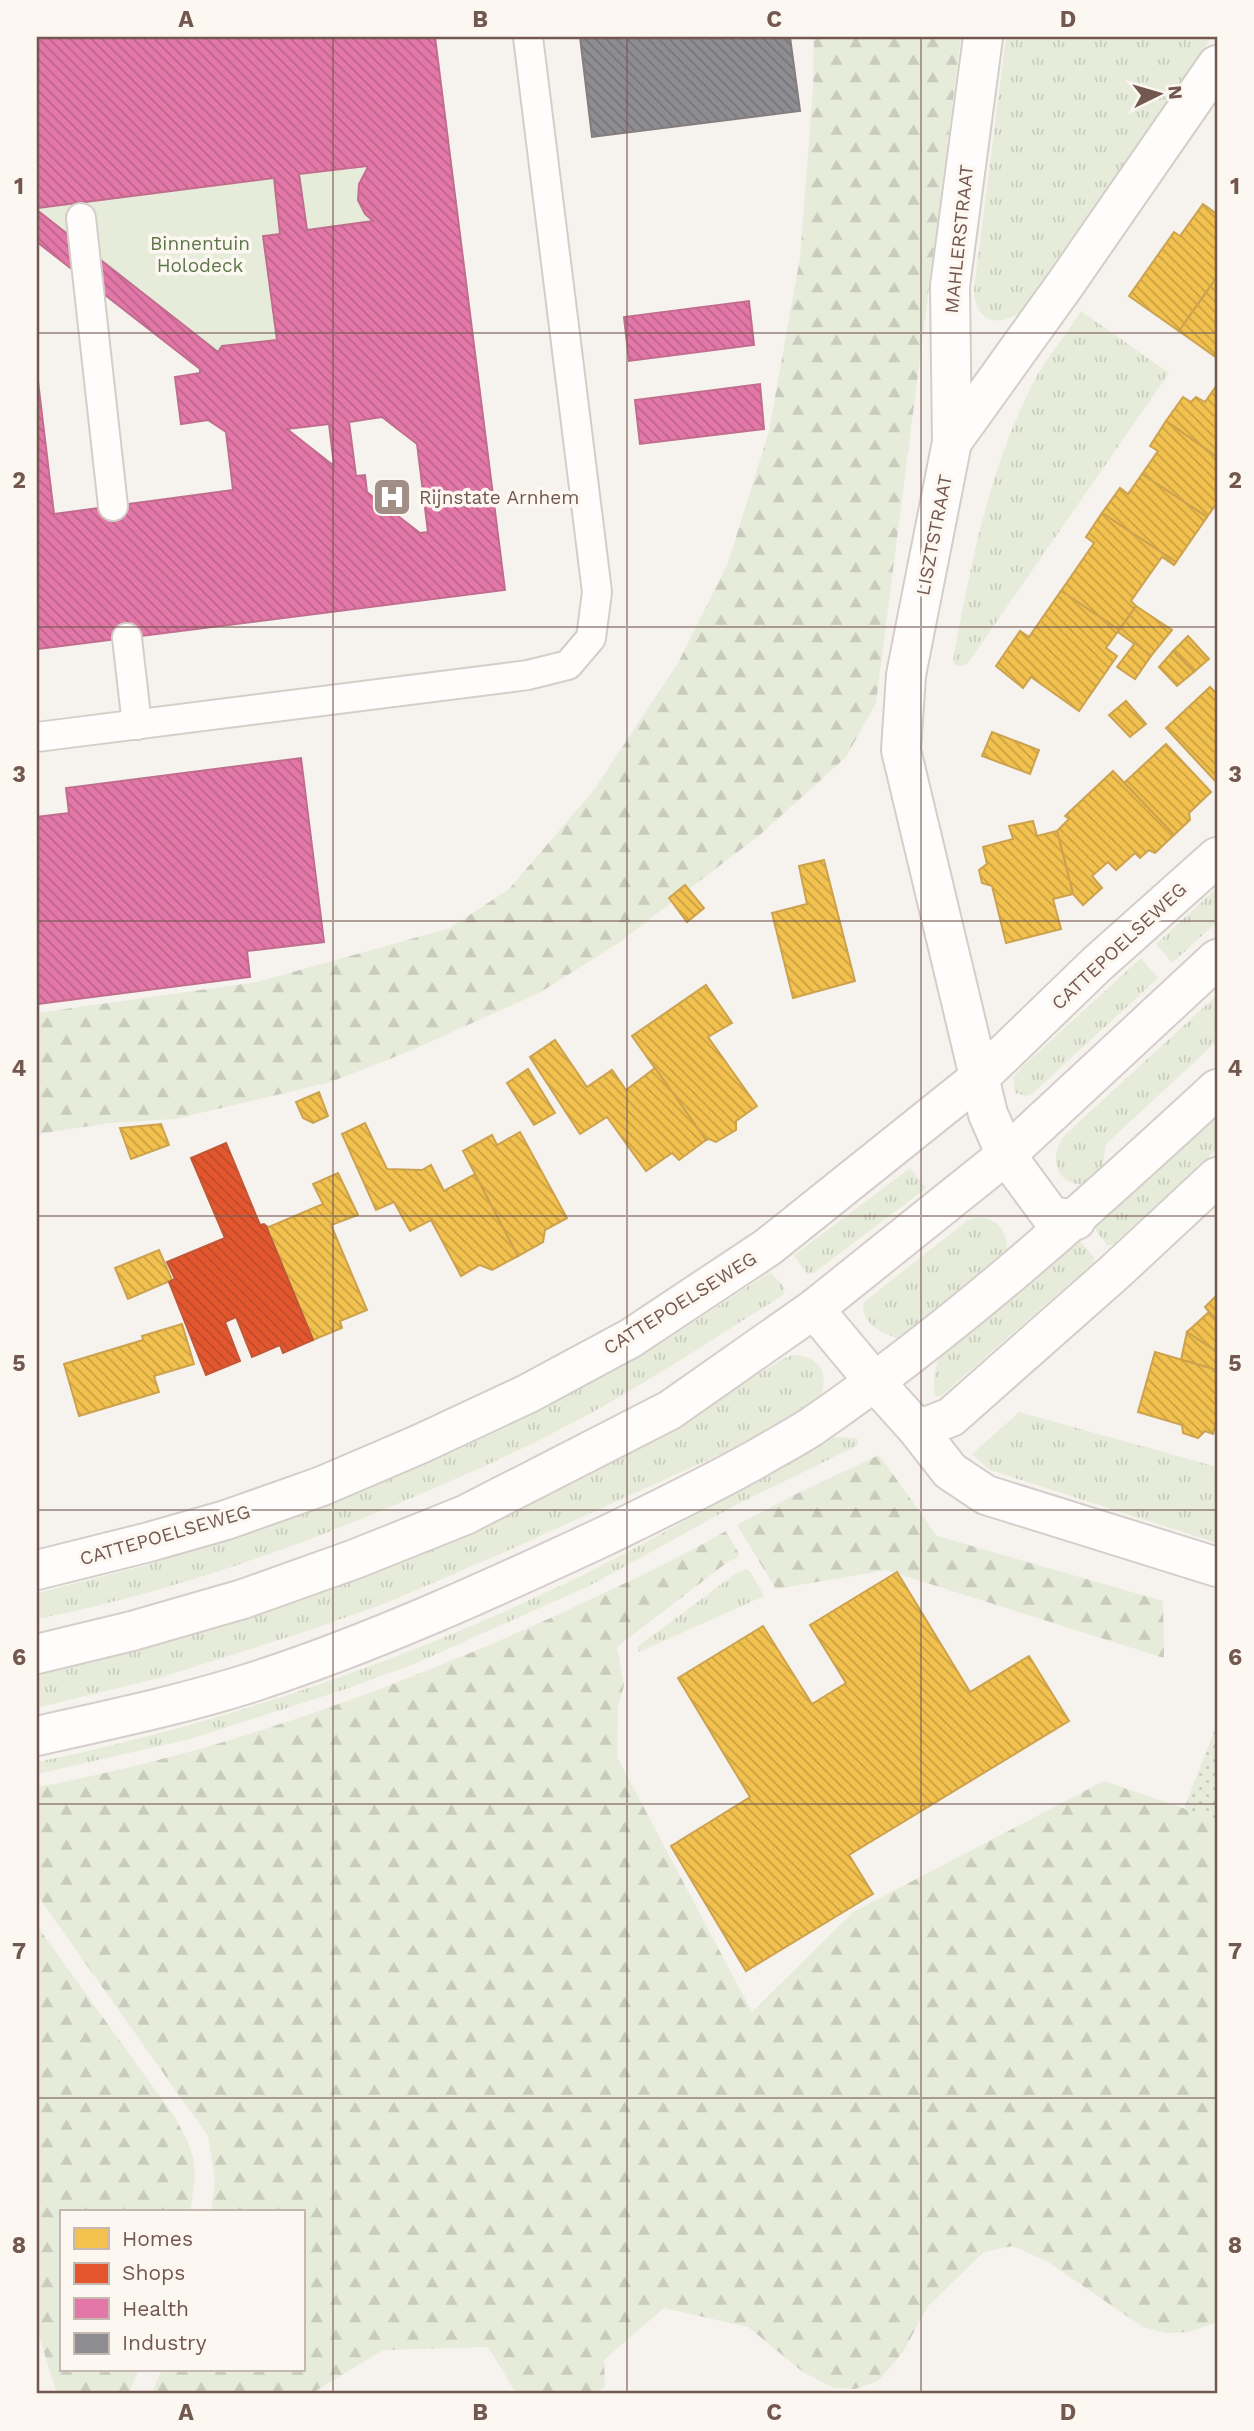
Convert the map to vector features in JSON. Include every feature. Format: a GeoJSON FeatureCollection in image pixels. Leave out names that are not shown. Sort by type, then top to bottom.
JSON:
{"type":"FeatureCollection","features":[{"type":"Feature","properties":{"kind":"street","name":"MAHLERSTRAAT"},"geometry":{"type":"LineString","coordinates":[[952,442],[950,286],[983,37]]}},
{"type":"Feature","properties":{"kind":"street","name":"LISZTSTRAAT"},"geometry":{"type":"LineString","coordinates":[[979,1078],[901,750],[906,676],[952,442],[1217,65]]}},
{"type":"Feature","properties":{"kind":"street","name":"CATTEPOELSEWEG"},"geometry":{"type":"LineString","coordinates":[[37,1570],[213,1524],[310,1490],[420,1444],[527,1394],[631,1338],[768,1247],[979,1078],[1097,964],[1217,857]]}},
{"type":"Feature","properties":{"kind":"street"},"geometry":{"type":"LineString","coordinates":[[37,1654],[132,1632],[243,1599],[355,1559],[465,1515],[670,1410],[814,1309],[1006,1155],[1217,959]]}},
{"type":"Feature","properties":{"kind":"street"},"geometry":{"type":"LineString","coordinates":[[979,1078],[988,1114],[1006,1155],[1051,1216],[1076,1220]]}},
{"type":"Feature","properties":{"kind":"street"},"geometry":{"type":"LineString","coordinates":[[37,1737],[249,1683],[403,1626],[537,1568],[667,1506],[808,1429],[933,1340],[1076,1220],[1217,1089]]}},
{"type":"Feature","properties":{"kind":"street"},"geometry":{"type":"LineString","coordinates":[[918,1430],[951,1417],[1116,1271],[1217,1177]]}},
{"type":"Feature","properties":{"kind":"street"},"geometry":{"type":"LineString","coordinates":[[814,1309],[950,1471],[986,1495],[1217,1567]]}},
{"type":"Feature","properties":{"kind":"lane"},"geometry":{"type":"LineString","coordinates":[[37,737],[528,675],[568,665],[591,638],[597,592],[528,37]]}},
{"type":"Feature","properties":{"kind":"lane"},"geometry":{"type":"LineString","coordinates":[[81,218],[113,506]]}},
{"type":"Feature","properties":{"kind":"lane"},"geometry":{"type":"LineString","coordinates":[[127,638],[137,725]]}},
{"type":"Feature","properties":{"kind":"green space"},"geometry":{"type":"Polygon","coordinates":[[[814,37],[961,37],[876,703],[846,757],[761,834],[617,944],[539,993],[412,1050],[331,1082],[175,1119],[110,1123],[37,1134],[37,1013],[257,982],[450,928],[509,889],[594,790],[678,663],[728,563],[769,431],[800,258],[813,90],[814,37]]]}},
{"type":"Feature","properties":{"kind":"green space"},"geometry":{"type":"Polygon","coordinates":[[[1006,37],[1212,37],[1020,312],[1003,320],[995,320],[982,315],[974,290],[1006,37]]]}},
{"type":"Feature","properties":{"kind":"green space","name":"Binnentuin Holodeck"},"geometry":{"type":"Polygon","coordinates":[[[367,166],[358,187],[358,198],[365,213],[373,221],[263,236],[277,340],[222,346],[218,352],[37,210],[37,208],[367,166]]]}},
{"type":"Feature","properties":{"kind":"green space"},"geometry":{"type":"Polygon","coordinates":[[[1081,311],[1169,373],[968,663],[956,666],[953,661],[966,590],[1004,449],[1033,383],[1081,311]]]}},
{"type":"Feature","properties":{"kind":"green space"},"geometry":{"type":"Polygon","coordinates":[[[1217,888],[1217,922],[1172,963],[1156,944],[1217,888]]]}},
{"type":"Feature","properties":{"kind":"green space"},"geometry":{"type":"Polygon","coordinates":[[[1141,958],[1158,978],[1032,1094],[1027,1096],[1015,1093],[1013,1078],[1022,1067],[1141,958]]]}},
{"type":"Feature","properties":{"kind":"green space"},"geometry":{"type":"Polygon","coordinates":[[[1217,995],[1217,1041],[1106,1144],[1101,1177],[1089,1183],[1078,1184],[1062,1176],[1056,1157],[1058,1146],[1065,1135],[1217,995]]]}},
{"type":"Feature","properties":{"kind":"green space"},"geometry":{"type":"Polygon","coordinates":[[[1217,1113],[1217,1149],[1114,1244],[1108,1246],[1095,1226],[1217,1113]]]}},
{"type":"Feature","properties":{"kind":"green space"},"geometry":{"type":"Polygon","coordinates":[[[910,1168],[926,1188],[814,1273],[807,1274],[794,1255],[910,1168]]]}},
{"type":"Feature","properties":{"kind":"green space"},"geometry":{"type":"Polygon","coordinates":[[[979,1217],[993,1221],[1002,1229],[1007,1255],[900,1338],[887,1335],[874,1327],[865,1316],[864,1302],[968,1220],[979,1217]]]}},
{"type":"Feature","properties":{"kind":"green space"},"geometry":{"type":"Polygon","coordinates":[[[1079,1240],[1094,1257],[1093,1263],[941,1396],[934,1395],[935,1371],[944,1349],[1079,1240]]]}},
{"type":"Feature","properties":{"kind":"green space"},"geometry":{"type":"Polygon","coordinates":[[[770,1272],[785,1288],[783,1295],[613,1400],[507,1456],[331,1531],[234,1566],[136,1596],[37,1619],[37,1593],[143,1566],[232,1539],[340,1501],[457,1450],[538,1411],[645,1354],[770,1272]]]}},
{"type":"Feature","properties":{"kind":"green space"},"geometry":{"type":"Polygon","coordinates":[[[793,1355],[803,1356],[818,1364],[824,1378],[821,1394],[816,1403],[745,1443],[386,1603],[162,1677],[37,1708],[37,1673],[88,1663],[235,1621],[331,1588],[473,1530],[693,1415],[793,1355]]]}},
{"type":"Feature","properties":{"kind":"green space"},"geometry":{"type":"Polygon","coordinates":[[[1019,1412],[1217,1467],[1217,1543],[990,1470],[972,1454],[1019,1412]]]}},
{"type":"Feature","properties":{"kind":"green space"},"geometry":{"type":"Polygon","coordinates":[[[834,1437],[857,1438],[858,1445],[738,1504],[589,1586],[414,1664],[343,1690],[190,1739],[37,1774],[37,1762],[108,1746],[248,1708],[385,1661],[452,1634],[604,1564],[660,1535],[795,1454],[834,1437]]]}},
{"type":"Feature","properties":{"kind":"green space"},"geometry":{"type":"Polygon","coordinates":[[[879,1455],[937,1536],[1163,1601],[1164,1658],[886,1570],[776,1589],[737,1525],[879,1455]]]}},
{"type":"Feature","properties":{"kind":"green space"},"geometry":{"type":"Polygon","coordinates":[[[726,1531],[739,1557],[729,1561],[617,1647],[624,1685],[618,1708],[617,1757],[752,2012],[853,1912],[1104,1781],[1212,1818],[1217,1823],[1217,2322],[1189,2332],[1166,2333],[1143,2327],[1048,2262],[1013,2246],[984,2252],[928,2306],[903,2352],[878,2381],[855,2389],[834,2388],[803,2372],[748,2327],[664,2308],[604,2360],[605,2387],[594,2394],[517,2394],[488,2347],[383,2350],[317,2390],[315,2394],[151,2394],[161,2372],[304,2372],[304,2210],[211,2210],[215,2180],[208,2136],[37,1895],[37,1787],[170,1757],[301,1717],[365,1694],[492,1644],[726,1531]]]}},
{"type":"Feature","properties":{"kind":"green space"},"geometry":{"type":"Polygon","coordinates":[[[746,1569],[764,1596],[639,1652],[637,1647],[735,1574],[746,1569]]]}},
{"type":"Feature","properties":{"kind":"green space"},"geometry":{"type":"Polygon","coordinates":[[[1217,1724],[1217,1823],[1212,1818],[1184,1809],[1217,1724]]]}},
{"type":"Feature","properties":{"kind":"green space"},"geometry":{"type":"Polygon","coordinates":[[[37,1926],[174,2116],[194,2160],[195,2178],[190,2210],[60,2210],[60,2372],[138,2372],[128,2394],[57,2394],[37,2329],[37,1926]]]}},
{"type":"Feature","properties":{"kind":"building: Homes"},"geometry":{"type":"Polygon","coordinates":[[[1203,204],[1217,214],[1217,277],[1179,331],[1129,296],[1174,232],[1180,236],[1203,204]]]}},
{"type":"Feature","properties":{"kind":"building: Homes"},"geometry":{"type":"Polygon","coordinates":[[[1217,277],[1217,358],[1179,331],[1217,277]]]}},
{"type":"Feature","properties":{"kind":"building: Homes"},"geometry":{"type":"Polygon","coordinates":[[[1217,385],[1217,457],[1166,421],[1183,397],[1191,402],[1196,397],[1205,402],[1217,385]]]}},
{"type":"Feature","properties":{"kind":"building: Homes"},"geometry":{"type":"Polygon","coordinates":[[[1166,421],[1217,457],[1217,503],[1207,517],[1142,474],[1158,451],[1150,446],[1166,421]]]}},
{"type":"Feature","properties":{"kind":"building: Homes"},"geometry":{"type":"Polygon","coordinates":[[[1142,474],[1207,517],[1176,562],[1102,513],[1120,488],[1128,494],[1142,474]]]}},
{"type":"Feature","properties":{"kind":"building: Homes"},"geometry":{"type":"Polygon","coordinates":[[[1102,513],[1176,562],[1174,565],[1162,557],[1131,601],[1136,606],[1119,630],[1061,591],[1094,543],[1086,537],[1102,513]]]}},
{"type":"Feature","properties":{"kind":"building: Homes"},"geometry":{"type":"Polygon","coordinates":[[[1061,591],[1119,630],[1106,648],[1117,656],[1079,711],[1031,677],[1023,688],[996,666],[1020,631],[1029,637],[1061,591]]]}},
{"type":"Feature","properties":{"kind":"building: Homes"},"geometry":{"type":"Polygon","coordinates":[[[1136,606],[1172,630],[1151,656],[1118,632],[1136,606]]]}},
{"type":"Feature","properties":{"kind":"building: Homes"},"geometry":{"type":"Polygon","coordinates":[[[1188,636],[1209,659],[1194,672],[1173,651],[1188,636]]]}},
{"type":"Feature","properties":{"kind":"building: Homes"},"geometry":{"type":"Polygon","coordinates":[[[1135,643],[1151,656],[1135,679],[1117,667],[1135,643]]]}},
{"type":"Feature","properties":{"kind":"building: Homes"},"geometry":{"type":"Polygon","coordinates":[[[1173,651],[1194,672],[1177,686],[1159,667],[1173,651]]]}},
{"type":"Feature","properties":{"kind":"building: Homes"},"geometry":{"type":"Polygon","coordinates":[[[1210,687],[1217,694],[1217,783],[1166,728],[1210,687]]]}},
{"type":"Feature","properties":{"kind":"building: Homes"},"geometry":{"type":"Polygon","coordinates":[[[1126,701],[1146,724],[1130,737],[1109,715],[1126,701]]]}},
{"type":"Feature","properties":{"kind":"building: Homes"},"geometry":{"type":"Polygon","coordinates":[[[992,732],[1039,750],[1030,774],[982,756],[992,732]]]}},
{"type":"Feature","properties":{"kind":"building: Homes"},"geometry":{"type":"Polygon","coordinates":[[[1166,744],[1211,792],[1189,813],[1190,820],[1174,835],[1124,783],[1166,744]]]}},
{"type":"Feature","properties":{"kind":"building: Homes"},"geometry":{"type":"Polygon","coordinates":[[[1113,771],[1174,835],[1155,853],[1149,850],[1140,858],[1135,853],[1116,870],[1108,862],[1092,876],[1102,888],[1083,905],[1073,894],[1057,831],[1069,819],[1065,816],[1113,771]]]}},
{"type":"Feature","properties":{"kind":"building: Homes"},"geometry":{"type":"Polygon","coordinates":[[[1033,821],[1037,836],[1057,831],[1073,894],[1053,899],[1061,929],[1006,943],[992,886],[982,883],[979,870],[987,864],[983,847],[1013,839],[1009,826],[1033,821]]]}},
{"type":"Feature","properties":{"kind":"building: Homes"},"geometry":{"type":"Polygon","coordinates":[[[824,860],[855,981],[793,998],[772,913],[807,904],[799,866],[824,860]]]}},
{"type":"Feature","properties":{"kind":"building: Homes"},"geometry":{"type":"Polygon","coordinates":[[[685,885],[704,908],[687,922],[669,898],[685,885]]]}},
{"type":"Feature","properties":{"kind":"building: Homes"},"geometry":{"type":"Polygon","coordinates":[[[706,985],[732,1023],[708,1037],[757,1106],[736,1121],[736,1130],[716,1142],[706,1140],[632,1036],[706,985]]]}},
{"type":"Feature","properties":{"kind":"building: Homes"},"geometry":{"type":"Polygon","coordinates":[[[555,1040],[587,1087],[612,1070],[626,1090],[655,1068],[706,1140],[679,1160],[672,1153],[646,1171],[607,1117],[580,1134],[530,1057],[555,1040]]]}},
{"type":"Feature","properties":{"kind":"building: Homes"},"geometry":{"type":"Polygon","coordinates":[[[528,1069],[555,1113],[534,1125],[507,1083],[528,1069]]]}},
{"type":"Feature","properties":{"kind":"building: Homes"},"geometry":{"type":"Polygon","coordinates":[[[319,1092],[328,1116],[313,1123],[303,1118],[296,1102],[319,1092]]]}},
{"type":"Feature","properties":{"kind":"building: Homes"},"geometry":{"type":"Polygon","coordinates":[[[365,1123],[387,1169],[422,1170],[431,1165],[444,1191],[475,1174],[518,1256],[492,1270],[480,1265],[461,1276],[431,1220],[410,1231],[394,1202],[376,1210],[342,1134],[365,1123]]]}},
{"type":"Feature","properties":{"kind":"building: Homes"},"geometry":{"type":"Polygon","coordinates":[[[161,1124],[169,1145],[131,1159],[120,1128],[161,1124]]]}},
{"type":"Feature","properties":{"kind":"building: Homes"},"geometry":{"type":"Polygon","coordinates":[[[520,1132],[567,1218],[545,1230],[543,1242],[518,1256],[463,1151],[492,1135],[497,1145],[520,1132]]]}},
{"type":"Feature","properties":{"kind":"building: Homes"},"geometry":{"type":"Polygon","coordinates":[[[338,1173],[358,1215],[331,1225],[367,1310],[340,1321],[342,1328],[313,1340],[266,1226],[323,1204],[313,1184],[338,1173]]]}},
{"type":"Feature","properties":{"kind":"building: Homes"},"geometry":{"type":"Polygon","coordinates":[[[159,1250],[172,1280],[128,1299],[115,1268],[159,1250]]]}},
{"type":"Feature","properties":{"kind":"building: Homes"},"geometry":{"type":"Polygon","coordinates":[[[1217,1295],[1217,1321],[1205,1307],[1217,1295]]]}},
{"type":"Feature","properties":{"kind":"building: Homes"},"geometry":{"type":"Polygon","coordinates":[[[1209,1312],[1217,1321],[1217,1352],[1187,1332],[1209,1312]]]}},
{"type":"Feature","properties":{"kind":"building: Homes"},"geometry":{"type":"Polygon","coordinates":[[[182,1324],[194,1364],[154,1376],[159,1392],[79,1416],[64,1364],[143,1340],[142,1336],[182,1324]]]}},
{"type":"Feature","properties":{"kind":"building: Homes"},"geometry":{"type":"Polygon","coordinates":[[[1187,1332],[1217,1352],[1217,1370],[1181,1360],[1187,1332]]]}},
{"type":"Feature","properties":{"kind":"building: Homes"},"geometry":{"type":"Polygon","coordinates":[[[1155,1352],[1217,1370],[1217,1419],[1213,1434],[1205,1431],[1198,1438],[1183,1433],[1182,1425],[1138,1412],[1155,1352]]]}},
{"type":"Feature","properties":{"kind":"building: Homes"},"geometry":{"type":"Polygon","coordinates":[[[897,1572],[970,1692],[1029,1656],[1069,1721],[849,1855],[873,1894],[746,1971],[671,1846],[750,1797],[678,1678],[763,1626],[812,1704],[846,1683],[810,1625],[897,1572]]]}},
{"type":"Feature","properties":{"kind":"building: Shops"},"geometry":{"type":"Polygon","coordinates":[[[226,1143],[260,1225],[266,1226],[313,1340],[283,1353],[280,1345],[252,1357],[236,1317],[225,1322],[240,1361],[206,1375],[169,1282],[175,1279],[167,1262],[225,1238],[191,1158],[226,1143]]]}},
{"type":"Feature","properties":{"kind":"building: Health"},"geometry":{"type":"Polygon","coordinates":[[[37,37],[435,37],[505,590],[37,649],[37,373],[54,514],[233,490],[226,432],[208,420],[181,424],[175,377],[200,373],[200,369],[37,242],[37,210],[218,352],[222,346],[277,340],[263,236],[280,234],[274,178],[37,208],[37,37]],[[367,166],[299,174],[307,230],[373,221],[365,214],[358,200],[359,184],[367,166]],[[382,417],[349,422],[356,476],[365,475],[367,492],[420,533],[428,532],[417,444],[382,417]],[[329,424],[287,429],[334,466],[329,424]]]}},
{"type":"Feature","properties":{"kind":"building: Health"},"geometry":{"type":"Polygon","coordinates":[[[749,301],[754,345],[629,361],[624,317],[749,301]]]}},
{"type":"Feature","properties":{"kind":"building: Health"},"geometry":{"type":"Polygon","coordinates":[[[760,384],[764,429],[640,444],[635,400],[760,384]]]}},
{"type":"Feature","properties":{"kind":"building: Health"},"geometry":{"type":"Polygon","coordinates":[[[301,758],[324,942],[247,951],[250,977],[37,1004],[37,817],[69,813],[66,788],[301,758]]]}},
{"type":"Feature","properties":{"kind":"building: Industry"},"geometry":{"type":"Polygon","coordinates":[[[580,37],[790,37],[800,111],[592,137],[580,37]]]}},
{"type":"Feature","properties":{"kind":"place","name":"Rijnstate Arnhem"},"geometry":{"type":"Point","coordinates":[392,497]}}]}
